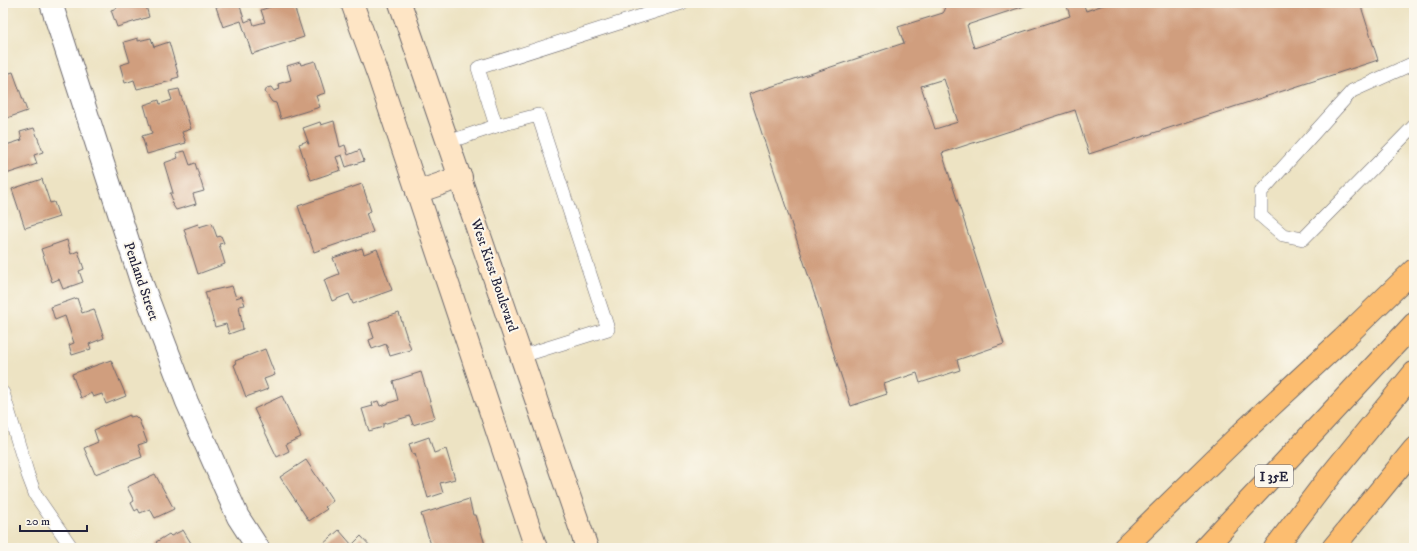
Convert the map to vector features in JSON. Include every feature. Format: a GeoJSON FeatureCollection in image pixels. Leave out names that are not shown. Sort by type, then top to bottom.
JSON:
{"type":"FeatureCollection","features":[{"type":"Feature","properties":{"kind":"highway"},"geometry":{"type":"LineString","coordinates":[[1124,548],[1244,431],[1343,339],[1414,270]]}},
{"type":"Feature","properties":{"kind":"highway","name":"I 35E"},"geometry":{"type":"LineString","coordinates":[[1205,548],[1414,324]]}},
{"type":"Feature","properties":{"kind":"highway"},"geometry":{"type":"LineString","coordinates":[[1275,548],[1414,373]]}},
{"type":"Feature","properties":{"kind":"highway"},"geometry":{"type":"LineString","coordinates":[[1333,548],[1414,449]]}},
{"type":"Feature","properties":{"kind":"main road"},"geometry":{"type":"LineString","coordinates":[[352,3],[379,78],[536,548]]}},
{"type":"Feature","properties":{"kind":"main road","name":"West Kiest Boulevard"},"geometry":{"type":"LineString","coordinates":[[400,3],[461,177],[587,548]]}},
{"type":"Feature","properties":{"kind":"main road"},"geometry":{"type":"LineString","coordinates":[[417,192],[461,177]]}},
{"type":"Feature","properties":{"kind":"street","name":"Penland Street"},"geometry":{"type":"LineString","coordinates":[[51,3],[142,284],[187,402],[238,517],[258,548]]}},
{"type":"Feature","properties":{"kind":"lane"},"geometry":{"type":"LineString","coordinates":[[496,126],[478,68],[682,3]]}},
{"type":"Feature","properties":{"kind":"lane"},"geometry":{"type":"LineString","coordinates":[[1414,63],[1352,91],[1261,192],[1261,216],[1283,235],[1303,239],[1414,126]]}},
{"type":"Feature","properties":{"kind":"lane"},"geometry":{"type":"LineString","coordinates":[[448,142],[496,126],[538,116],[608,329],[522,356]]}},
{"type":"Feature","properties":{"kind":"lane"},"geometry":{"type":"LineString","coordinates":[[3,393],[28,475],[36,496],[72,548]]}},
{"type":"Feature","properties":{"kind":"building"},"geometry":{"type":"Polygon","coordinates":[[[116,3],[150,3],[150,5],[146,6],[149,17],[117,27],[111,10],[117,8],[116,3]]]}},
{"type":"Feature","properties":{"kind":"building"},"geometry":{"type":"Polygon","coordinates":[[[227,3],[239,3],[245,22],[252,19],[254,25],[265,22],[261,10],[282,3],[293,3],[304,37],[252,54],[241,21],[223,27],[216,7],[227,3]]]}},
{"type":"Feature","properties":{"kind":"building"},"geometry":{"type":"Polygon","coordinates":[[[943,3],[1034,3],[967,25],[974,48],[1070,16],[1066,3],[1083,3],[1086,11],[1109,3],[1360,3],[1378,60],[1089,154],[1075,110],[942,153],[1004,344],[957,360],[960,370],[920,383],[917,373],[884,384],[887,394],[851,406],[749,94],[904,43],[898,27],[943,13],[945,10],[943,3]],[[944,79],[921,86],[935,129],[958,122],[944,79]]]}},
{"type":"Feature","properties":{"kind":"building"},"geometry":{"type":"Polygon","coordinates":[[[138,38],[138,41],[151,38],[154,47],[169,42],[179,77],[172,79],[172,81],[137,89],[134,80],[125,83],[120,65],[130,62],[124,42],[138,38]]]}},
{"type":"Feature","properties":{"kind":"building"},"geometry":{"type":"Polygon","coordinates":[[[315,61],[325,93],[316,96],[320,107],[281,119],[276,103],[272,102],[265,92],[267,88],[271,87],[274,91],[280,89],[278,84],[291,80],[287,66],[300,62],[301,65],[315,61]]]}},
{"type":"Feature","properties":{"kind":"building"},"geometry":{"type":"Polygon","coordinates":[[[13,72],[27,111],[7,118],[3,105],[3,75],[13,72]]]}},
{"type":"Feature","properties":{"kind":"building"},"geometry":{"type":"Polygon","coordinates":[[[179,89],[191,129],[182,132],[186,143],[147,154],[142,136],[152,133],[144,105],[159,100],[160,104],[172,100],[169,91],[179,89]]]}},
{"type":"Feature","properties":{"kind":"building"},"geometry":{"type":"Polygon","coordinates":[[[334,121],[340,147],[345,145],[348,155],[360,150],[364,161],[346,167],[342,155],[336,157],[341,170],[311,180],[299,144],[307,141],[309,144],[303,128],[320,122],[321,125],[334,121]]]}},
{"type":"Feature","properties":{"kind":"building"},"geometry":{"type":"Polygon","coordinates":[[[34,128],[43,152],[34,155],[37,164],[3,175],[3,146],[22,140],[20,132],[34,128]]]}},
{"type":"Feature","properties":{"kind":"building"},"geometry":{"type":"Polygon","coordinates":[[[185,151],[190,165],[195,163],[204,191],[193,194],[196,204],[176,210],[171,202],[173,201],[170,193],[173,193],[164,163],[178,158],[176,153],[185,151]]]}},
{"type":"Feature","properties":{"kind":"building"},"geometry":{"type":"Polygon","coordinates":[[[42,179],[50,203],[54,202],[59,217],[25,228],[12,189],[42,179]]]}},
{"type":"Feature","properties":{"kind":"building"},"geometry":{"type":"Polygon","coordinates":[[[362,184],[371,211],[366,213],[373,232],[314,252],[298,206],[362,184]]]}},
{"type":"Feature","properties":{"kind":"building"},"geometry":{"type":"Polygon","coordinates":[[[212,223],[217,237],[221,236],[224,243],[219,244],[225,264],[198,274],[184,229],[198,224],[199,227],[212,223]]]}},
{"type":"Feature","properties":{"kind":"building"},"geometry":{"type":"Polygon","coordinates":[[[67,240],[71,254],[78,251],[84,269],[79,271],[83,282],[63,289],[59,279],[52,282],[41,249],[67,240]]]}},
{"type":"Feature","properties":{"kind":"building"},"geometry":{"type":"Polygon","coordinates":[[[362,248],[364,254],[377,249],[392,290],[353,304],[349,294],[332,301],[324,280],[339,274],[333,258],[362,248]]]}},
{"type":"Feature","properties":{"kind":"building"},"geometry":{"type":"Polygon","coordinates":[[[232,286],[236,298],[242,296],[245,305],[239,306],[243,329],[229,334],[226,324],[215,327],[205,292],[232,286]]]}},
{"type":"Feature","properties":{"kind":"building"},"geometry":{"type":"Polygon","coordinates":[[[77,298],[82,313],[94,309],[104,338],[89,344],[91,349],[72,355],[69,345],[74,343],[65,316],[55,320],[51,307],[77,298]]]}},
{"type":"Feature","properties":{"kind":"building"},"geometry":{"type":"Polygon","coordinates":[[[399,313],[411,350],[390,356],[386,344],[372,349],[369,340],[374,338],[369,323],[399,313]]]}},
{"type":"Feature","properties":{"kind":"building"},"geometry":{"type":"Polygon","coordinates":[[[265,349],[275,375],[264,379],[268,389],[246,397],[234,365],[236,364],[235,361],[265,349]]]}},
{"type":"Feature","properties":{"kind":"building"},"geometry":{"type":"Polygon","coordinates":[[[111,360],[126,396],[106,404],[102,394],[93,397],[91,393],[81,398],[72,374],[111,360]]]}},
{"type":"Feature","properties":{"kind":"building"},"geometry":{"type":"Polygon","coordinates":[[[421,372],[435,418],[413,425],[410,416],[383,424],[383,427],[369,431],[362,409],[373,406],[372,403],[378,401],[380,406],[398,400],[393,381],[421,372]]]}},
{"type":"Feature","properties":{"kind":"building"},"geometry":{"type":"Polygon","coordinates":[[[282,396],[301,437],[286,444],[289,451],[277,457],[254,409],[282,396]]]}},
{"type":"Feature","properties":{"kind":"building"},"geometry":{"type":"Polygon","coordinates":[[[130,415],[130,417],[135,416],[139,420],[147,442],[138,445],[142,457],[95,474],[84,448],[98,442],[94,430],[130,415]]]}},
{"type":"Feature","properties":{"kind":"building"},"geometry":{"type":"Polygon","coordinates":[[[429,437],[434,453],[446,449],[455,479],[440,483],[443,493],[428,498],[415,454],[413,455],[409,444],[429,437]]]}},
{"type":"Feature","properties":{"kind":"building"},"geometry":{"type":"Polygon","coordinates":[[[306,460],[333,501],[325,507],[327,509],[309,521],[280,477],[306,460]]]}},
{"type":"Feature","properties":{"kind":"building"},"geometry":{"type":"Polygon","coordinates":[[[155,474],[174,509],[155,518],[150,509],[140,513],[138,509],[135,511],[131,503],[134,501],[127,487],[155,474]]]}},
{"type":"Feature","properties":{"kind":"building"},"geometry":{"type":"Polygon","coordinates":[[[469,499],[473,515],[476,515],[486,548],[432,548],[421,514],[469,499]]]}},
{"type":"Feature","properties":{"kind":"building"},"geometry":{"type":"Polygon","coordinates":[[[183,530],[194,548],[160,548],[156,542],[169,534],[171,536],[183,530]]]}},
{"type":"Feature","properties":{"kind":"building"},"geometry":{"type":"Polygon","coordinates":[[[339,530],[352,545],[361,536],[372,548],[325,548],[322,545],[339,530]]]}}]}
